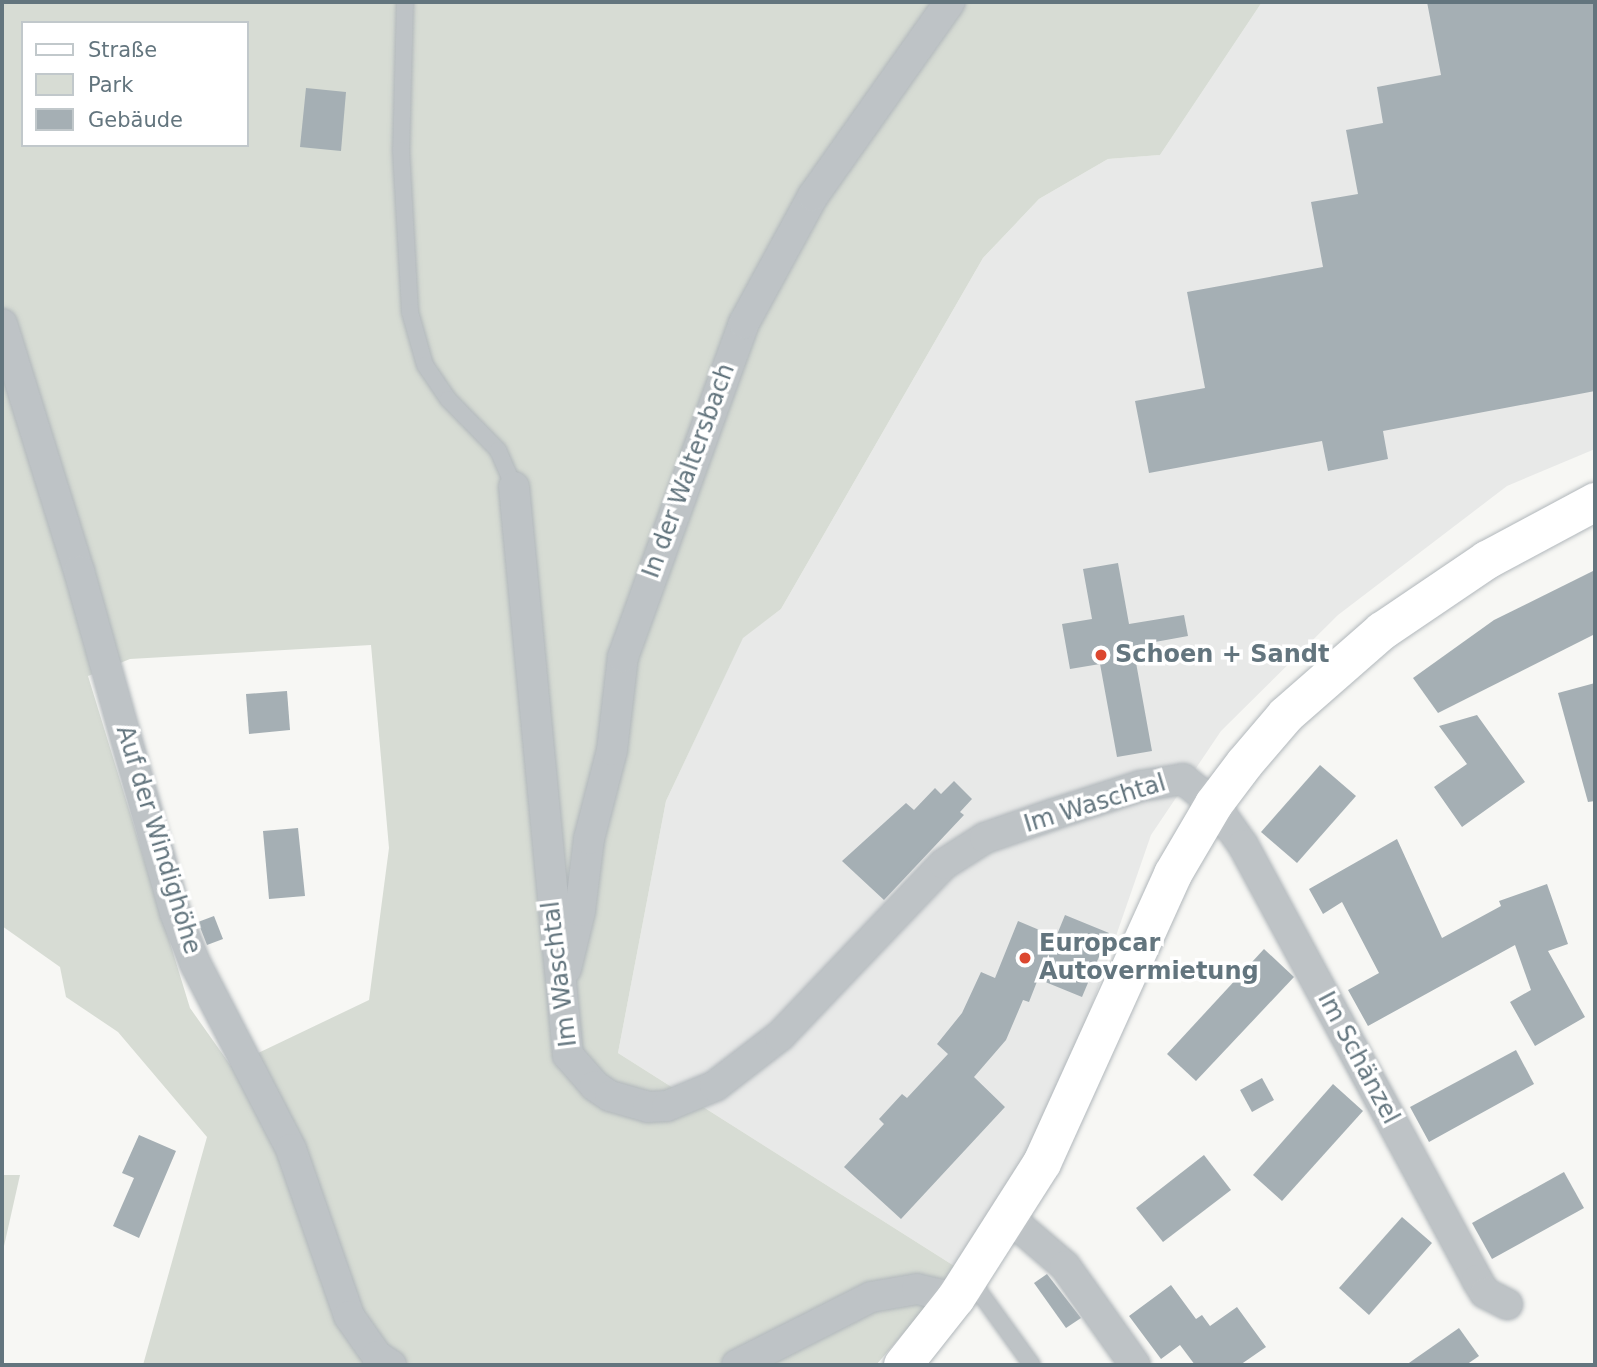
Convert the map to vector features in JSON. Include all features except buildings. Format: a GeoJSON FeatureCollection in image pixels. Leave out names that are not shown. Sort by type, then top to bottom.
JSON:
{"type":"FeatureCollection","features":[{"type":"Feature","properties":{"kind":"main road"},"geometry":{"type":"LineString","coordinates":[[902,1365],[963,1288],[1009,1217],[1068,1114],[1173,874],[1214,804],[1286,715],[1382,631],[1487,560],[1595,502]]}},
{"type":"Feature","properties":{"kind":"street","name":"In der Waltersbach"},"geometry":{"type":"LineString","coordinates":[[560,994],[580,911],[589,839],[612,750],[622,657],[744,323],[813,196],[950,2]]}},
{"type":"Feature","properties":{"kind":"street","name":"Auf der Windighöhe"},"geometry":{"type":"LineString","coordinates":[[2,324],[79,571],[175,913],[195,963],[291,1149],[349,1316],[377,1356],[391,1365]]}},
{"type":"Feature","properties":{"kind":"street","name":"Im Waschtal"},"geometry":{"type":"LineString","coordinates":[[514,487],[560,994],[568,1055],[583,1076],[610,1096],[648,1107],[667,1106],[715,1086],[780,1036],[911,893],[944,864],[985,838],[1165,780],[1183,779],[1214,804]]}},
{"type":"Feature","properties":{"kind":"street","name":"Im Schänzel"},"geometry":{"type":"LineString","coordinates":[[1214,804],[1269,893],[1477,1280],[1485,1293],[1507,1304]]}},
{"type":"Feature","properties":{"kind":"street"},"geometry":{"type":"LineString","coordinates":[[1009,1217],[1065,1266],[1135,1365]]}},
{"type":"Feature","properties":{"kind":"street"},"geometry":{"type":"LineString","coordinates":[[737,1365],[871,1297],[917,1289],[963,1288]]}},
{"type":"Feature","properties":{"kind":"lane"},"geometry":{"type":"LineString","coordinates":[[405,2],[401,150],[410,312],[425,365],[448,399],[498,450],[514,487]]}},
{"type":"Feature","properties":{"kind":"lane"},"geometry":{"type":"LineString","coordinates":[[963,1288],[1032,1365]]}},
{"type":"Feature","properties":{"kind":"shaded area"},"geometry":{"type":"Polygon","coordinates":[[[1262,2],[1595,2],[1595,449],[1507,486],[1338,615],[1221,731],[1151,835],[1064,1086],[959,1269],[618,1053],[666,801],[743,637],[781,609],[983,258],[1039,199],[1108,159],[1160,155],[1262,2]]]}},
{"type":"Feature","properties":{"kind":"green space"},"geometry":{"type":"Polygon","coordinates":[[[2,2],[1262,2],[1160,155],[1108,159],[1039,199],[983,258],[781,609],[743,638],[666,801],[618,1053],[959,1269],[876,1365],[143,1365],[207,1137],[118,1032],[66,997],[60,967],[2,926],[2,2]],[[371,645],[130,659],[88,676],[190,1008],[231,1066],[369,1000],[389,848],[371,645]]]}},
{"type":"Feature","properties":{"kind":"green space"},"geometry":{"type":"Polygon","coordinates":[[[2,1175],[20,1175],[2,1255],[2,1175]]]}},
{"type":"Feature","properties":{"kind":"place","name":"Schoen + Sandt"},"geometry":{"type":"Point","coordinates":[1101,655]}},
{"type":"Feature","properties":{"kind":"place","name":"Europcar Autovermietung"},"geometry":{"type":"Point","coordinates":[1025,958]}}]}
